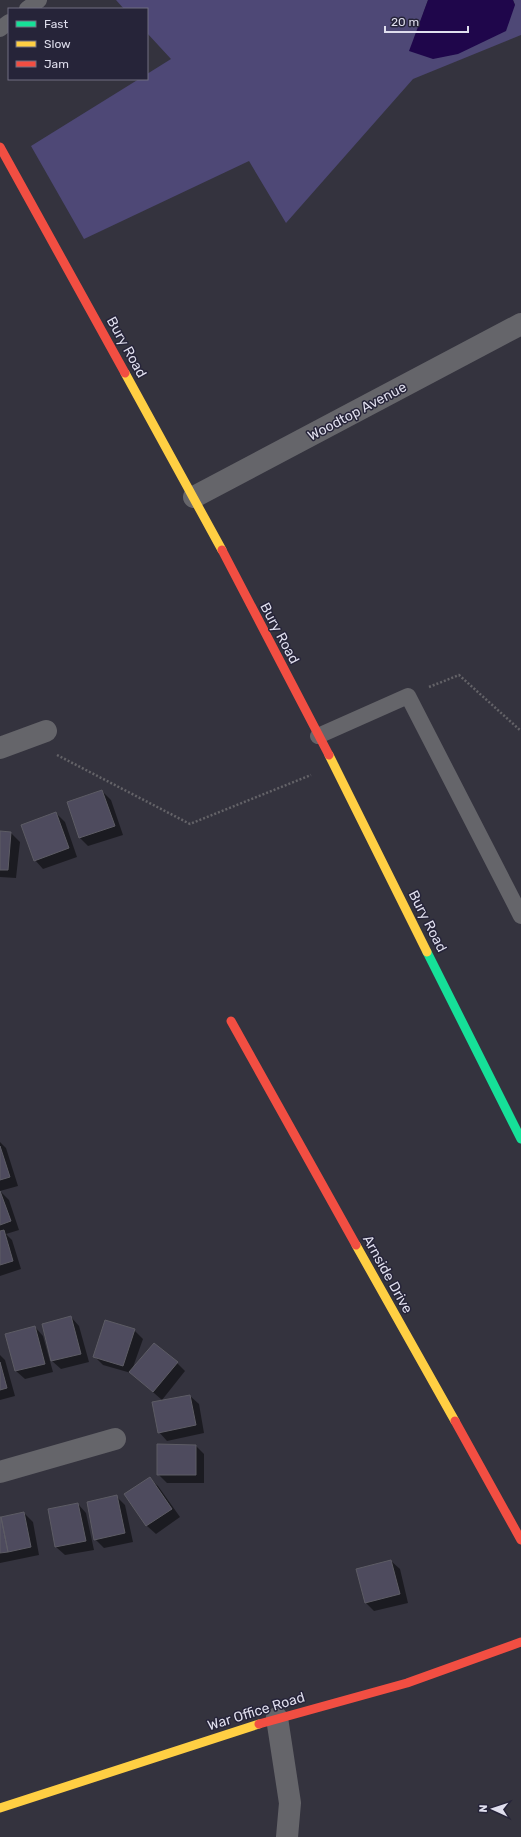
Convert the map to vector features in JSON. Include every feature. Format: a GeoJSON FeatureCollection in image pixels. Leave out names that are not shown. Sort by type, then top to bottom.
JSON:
{"type":"FeatureCollection","features":[{"type":"Feature","properties":{"kind":"street","name":"Bury Road"},"geometry":{"type":"LineString","coordinates":[[0,147],[194,498],[334,765],[521,1138]]}},
{"type":"Feature","properties":{"kind":"street","name":"Woodtop Avenue"},"geometry":{"type":"LineString","coordinates":[[194,498],[521,324]]}},
{"type":"Feature","properties":{"kind":"street"},"geometry":{"type":"LineString","coordinates":[[0,748],[36,735]]}},
{"type":"Feature","properties":{"kind":"street","name":"Arnside Drive"},"geometry":{"type":"LineString","coordinates":[[231,1021],[521,1540]]}},
{"type":"Feature","properties":{"kind":"street"},"geometry":{"type":"LineString","coordinates":[[0,1472],[115,1439]]}},
{"type":"Feature","properties":{"kind":"street","name":"War Office Road"},"geometry":{"type":"LineString","coordinates":[[0,1808],[277,1718],[407,1683],[521,1642]]}},
{"type":"Feature","properties":{"kind":"street"},"geometry":{"type":"LineString","coordinates":[[277,1718],[290,1803],[287,1837]]}},
{"type":"Feature","properties":{"kind":"lane"},"geometry":{"type":"LineString","coordinates":[[28,8],[39,0]]}},
{"type":"Feature","properties":{"kind":"lane"},"geometry":{"type":"LineString","coordinates":[[318,736],[408,696],[521,916]]}},
{"type":"Feature","properties":{"kind":"path"},"geometry":{"type":"LineString","coordinates":[[408,696],[460,675],[521,731]]}},
{"type":"Feature","properties":{"kind":"path"},"geometry":{"type":"LineString","coordinates":[[36,735],[190,824],[334,765]]}},
{"type":"Feature","properties":{"kind":"shaded area"},"geometry":{"type":"Polygon","coordinates":[[[116,0],[428,0],[410,51],[515,5],[513,0],[521,0],[521,35],[413,79],[286,223],[249,161],[84,239],[31,146],[137,80],[148,80],[148,73],[171,59],[148,34],[148,8],[123,8],[116,0]]]}},
{"type":"Feature","properties":{"kind":"shaded area"},"geometry":{"type":"Polygon","coordinates":[[[428,0],[513,0],[515,5],[506,31],[458,54],[433,59],[409,51],[428,0]]]}},
{"type":"Feature","properties":{"kind":"building"},"geometry":{"type":"Polygon","coordinates":[[[102,790],[115,826],[79,838],[67,802],[102,790]]]}},
{"type":"Feature","properties":{"kind":"building"},"geometry":{"type":"Polygon","coordinates":[[[56,812],[69,848],[34,861],[21,825],[56,812]]]}},
{"type":"Feature","properties":{"kind":"building"},"geometry":{"type":"Polygon","coordinates":[[[0,831],[11,832],[8,870],[0,870],[0,831]]]}},
{"type":"Feature","properties":{"kind":"building"},"geometry":{"type":"Polygon","coordinates":[[[0,1146],[10,1177],[0,1180],[0,1146]]]}},
{"type":"Feature","properties":{"kind":"building"},"geometry":{"type":"Polygon","coordinates":[[[0,1191],[11,1221],[0,1225],[0,1191]]]}},
{"type":"Feature","properties":{"kind":"building"},"geometry":{"type":"Polygon","coordinates":[[[4,1230],[13,1261],[0,1265],[0,1231],[4,1230]]]}},
{"type":"Feature","properties":{"kind":"building"},"geometry":{"type":"Polygon","coordinates":[[[71,1316],[81,1354],[51,1361],[42,1324],[71,1316]]]}},
{"type":"Feature","properties":{"kind":"building"},"geometry":{"type":"Polygon","coordinates":[[[105,1320],[135,1329],[123,1366],[93,1357],[105,1320]]]}},
{"type":"Feature","properties":{"kind":"building"},"geometry":{"type":"Polygon","coordinates":[[[35,1326],[45,1364],[15,1371],[5,1334],[35,1326]]]}},
{"type":"Feature","properties":{"kind":"building"},"geometry":{"type":"Polygon","coordinates":[[[154,1343],[178,1362],[153,1392],[129,1372],[154,1343]]]}},
{"type":"Feature","properties":{"kind":"building"},"geometry":{"type":"Polygon","coordinates":[[[0,1362],[7,1388],[0,1390],[0,1362]]]}},
{"type":"Feature","properties":{"kind":"building"},"geometry":{"type":"Polygon","coordinates":[[[190,1395],[196,1425],[158,1433],[152,1402],[190,1395]]]}},
{"type":"Feature","properties":{"kind":"building"},"geometry":{"type":"Polygon","coordinates":[[[157,1444],[196,1445],[196,1475],[157,1475],[157,1444]]]}},
{"type":"Feature","properties":{"kind":"building"},"geometry":{"type":"Polygon","coordinates":[[[150,1477],[172,1509],[146,1526],[124,1494],[150,1477]]]}},
{"type":"Feature","properties":{"kind":"building"},"geometry":{"type":"Polygon","coordinates":[[[117,1495],[125,1533],[94,1540],[87,1502],[117,1495]]]}},
{"type":"Feature","properties":{"kind":"building"},"geometry":{"type":"Polygon","coordinates":[[[78,1503],[86,1541],[55,1547],[48,1509],[78,1503]]]}},
{"type":"Feature","properties":{"kind":"building"},"geometry":{"type":"Polygon","coordinates":[[[24,1512],[31,1547],[8,1552],[1,1517],[24,1512]]]}},
{"type":"Feature","properties":{"kind":"building"},"geometry":{"type":"Polygon","coordinates":[[[0,1517],[8,1552],[0,1553],[0,1517]]]}},
{"type":"Feature","properties":{"kind":"building"},"geometry":{"type":"Polygon","coordinates":[[[391,1560],[400,1594],[365,1603],[356,1569],[391,1560]]]}},
{"type":"Feature","properties":{"kind":"traffic: fast"},"geometry":{"type":"LineString","coordinates":[[427,952],[521,1139]]}},
{"type":"Feature","properties":{"kind":"traffic: slow"},"geometry":{"type":"LineString","coordinates":[[125,373],[222,550]]}},
{"type":"Feature","properties":{"kind":"traffic: slow"},"geometry":{"type":"LineString","coordinates":[[329,755],[427,952]]}},
{"type":"Feature","properties":{"kind":"traffic: slow"},"geometry":{"type":"LineString","coordinates":[[356,1245],[455,1421]]}},
{"type":"Feature","properties":{"kind":"traffic: slow"},"geometry":{"type":"LineString","coordinates":[[0,1808],[259,1724]]}},
{"type":"Feature","properties":{"kind":"traffic: jam"},"geometry":{"type":"LineString","coordinates":[[0,147],[125,373]]}},
{"type":"Feature","properties":{"kind":"traffic: jam"},"geometry":{"type":"LineString","coordinates":[[222,550],[329,755]]}},
{"type":"Feature","properties":{"kind":"traffic: jam"},"geometry":{"type":"LineString","coordinates":[[231,1021],[356,1245]]}},
{"type":"Feature","properties":{"kind":"traffic: jam"},"geometry":{"type":"LineString","coordinates":[[455,1421],[521,1540]]}},
{"type":"Feature","properties":{"kind":"traffic: jam"},"geometry":{"type":"LineString","coordinates":[[259,1724],[407,1683],[521,1642]]}}]}
